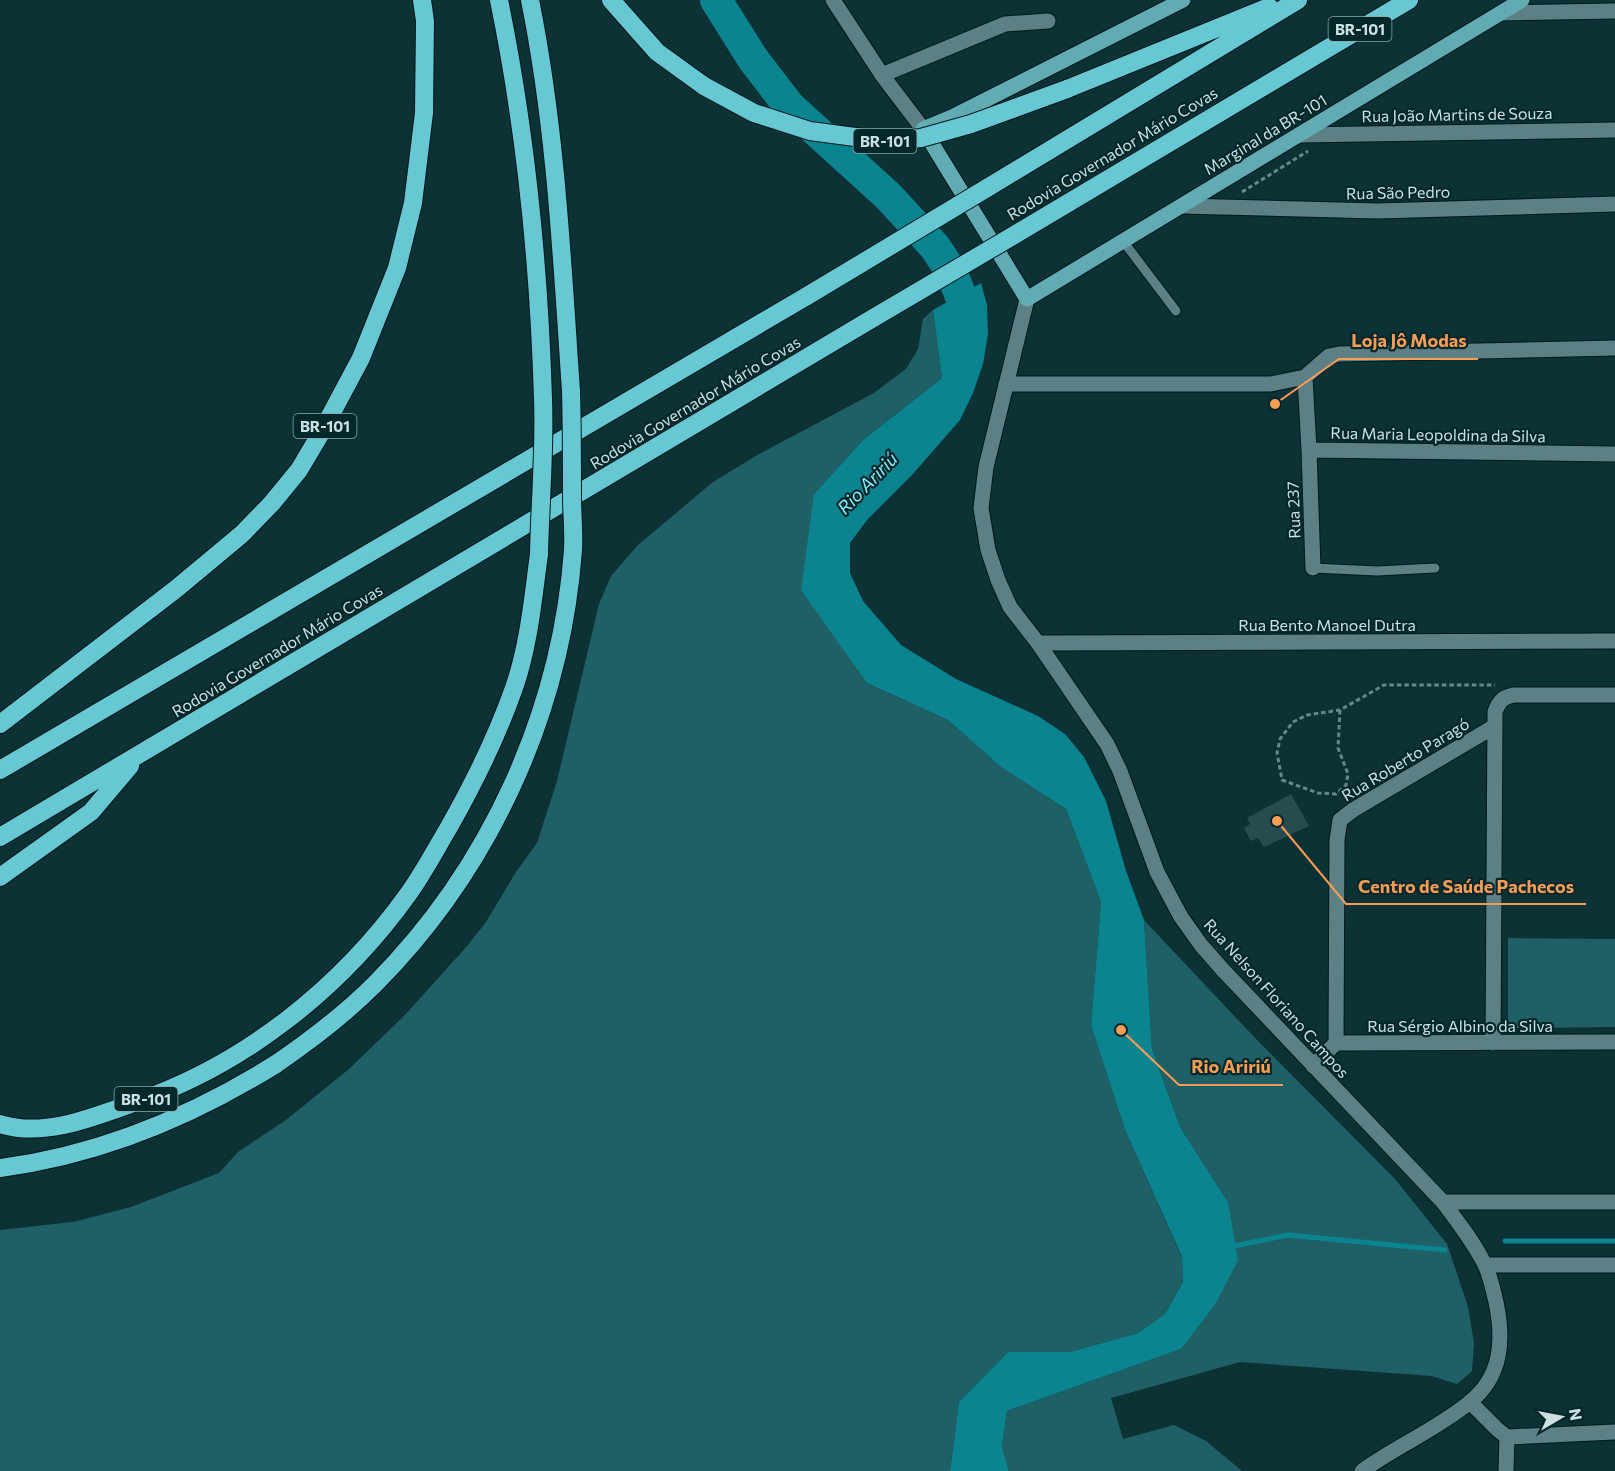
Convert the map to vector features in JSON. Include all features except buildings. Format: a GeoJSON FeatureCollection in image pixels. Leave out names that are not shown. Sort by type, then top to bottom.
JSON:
{"type":"FeatureCollection","features":[{"type":"Feature","properties":{"kind":"highway","name":"BR-101"},"geometry":{"type":"LineString","coordinates":[[0,724],[176,590],[234,541],[272,503],[298,470],[321,433],[361,358],[381,313],[400,257],[412,203],[424,113],[425,21],[422,0]]}},
{"type":"Feature","properties":{"kind":"highway","name":"BR-101"},"geometry":{"type":"LineString","coordinates":[[0,1124],[24,1128],[59,1126],[139,1101],[215,1066],[278,1026],[315,997],[362,951],[392,915],[430,861],[467,796],[500,723],[514,687],[524,646],[539,554],[543,401],[531,208],[518,108],[499,0]]}},
{"type":"Feature","properties":{"kind":"highway","name":"BR-101"},"geometry":{"type":"LineString","coordinates":[[0,1168],[59,1158],[135,1135],[208,1104],[276,1064],[342,1014],[374,985],[411,945],[457,885],[480,848],[519,771],[542,710],[558,647],[573,549],[571,391],[556,182],[543,72],[530,0]]}},
{"type":"Feature","properties":{"kind":"highway","name":"BR-101"},"geometry":{"type":"LineString","coordinates":[[611,0],[657,52],[704,86],[754,113],[810,131],[885,141],[921,138],[971,124],[1067,89],[1287,0]]}},
{"type":"Feature","properties":{"kind":"highway","name":"Rodovia Governador Mário Covas"},"geometry":{"type":"LineString","coordinates":[[0,770],[807,296],[1299,0]]}},
{"type":"Feature","properties":{"kind":"highway","name":"Rodovia Governador Mário Covas"},"geometry":{"type":"LineString","coordinates":[[0,837],[1409,0]]}},
{"type":"Feature","properties":{"kind":"highway","name":"BR-101"},"geometry":{"type":"LineString","coordinates":[[0,877],[91,812],[142,752]]}},
{"type":"Feature","properties":{"kind":"main road"},"geometry":{"type":"LineString","coordinates":[[1027,299],[924,129],[1182,0]]}},
{"type":"Feature","properties":{"kind":"main road","name":"Marginal da BR-101"},"geometry":{"type":"LineString","coordinates":[[1027,299],[1522,0]]}},
{"type":"Feature","properties":{"kind":"street"},"geometry":{"type":"LineString","coordinates":[[833,0],[882,75],[924,129]]}},
{"type":"Feature","properties":{"kind":"street"},"geometry":{"type":"LineString","coordinates":[[1501,13],[1615,11]]}},
{"type":"Feature","properties":{"kind":"street"},"geometry":{"type":"LineString","coordinates":[[882,75],[1005,24],[1048,21]]}},
{"type":"Feature","properties":{"kind":"street","name":"Rua João Martins de Souza"},"geometry":{"type":"LineString","coordinates":[[1299,135],[1615,130]]}},
{"type":"Feature","properties":{"kind":"street","name":"Rua São Pedro"},"geometry":{"type":"LineString","coordinates":[[1182,206],[1378,211],[1615,204]]}},
{"type":"Feature","properties":{"kind":"street","name":"Rua Nelson Floriano Campos"},"geometry":{"type":"LineString","coordinates":[[1027,299],[982,493],[983,527],[998,580],[1010,607],[1038,643],[1107,744],[1120,771],[1157,872],[1180,917],[1222,969],[1443,1202],[1467,1233],[1486,1265],[1501,1323],[1501,1347],[1496,1370],[1487,1386],[1470,1402],[1362,1471]]}},
{"type":"Feature","properties":{"kind":"street"},"geometry":{"type":"LineString","coordinates":[[1006,384],[1271,384],[1305,377],[1329,356],[1339,354],[1615,348]]}},
{"type":"Feature","properties":{"kind":"street","name":"Rua Maria Leopoldina da Silva"},"geometry":{"type":"LineString","coordinates":[[1305,377],[1309,450],[1615,454]]}},
{"type":"Feature","properties":{"kind":"street","name":"Rua 237"},"geometry":{"type":"LineString","coordinates":[[1309,450],[1312,568]]}},
{"type":"Feature","properties":{"kind":"street","name":"Rua Bento Manoel Dutra"},"geometry":{"type":"LineString","coordinates":[[1038,643],[1615,641]]}},
{"type":"Feature","properties":{"kind":"street"},"geometry":{"type":"LineString","coordinates":[[1493,1043],[1495,712],[1498,702],[1514,695],[1615,695]]}},
{"type":"Feature","properties":{"kind":"street","name":"Rua Roberto Paragó"},"geometry":{"type":"LineString","coordinates":[[1336,1043],[1340,820],[1353,810],[1495,726]]}},
{"type":"Feature","properties":{"kind":"street","name":"Rua Sérgio Albino da Silva"},"geometry":{"type":"LineString","coordinates":[[1336,1043],[1615,1042]]}},
{"type":"Feature","properties":{"kind":"street"},"geometry":{"type":"LineString","coordinates":[[1313,1066],[1336,1043]]}},
{"type":"Feature","properties":{"kind":"street"},"geometry":{"type":"LineString","coordinates":[[1443,1202],[1615,1202]]}},
{"type":"Feature","properties":{"kind":"street"},"geometry":{"type":"LineString","coordinates":[[1486,1265],[1615,1265]]}},
{"type":"Feature","properties":{"kind":"street"},"geometry":{"type":"LineString","coordinates":[[1470,1402],[1507,1437],[1615,1431]]}},
{"type":"Feature","properties":{"kind":"street"},"geometry":{"type":"LineString","coordinates":[[1506,1471],[1507,1437]]}},
{"type":"Feature","properties":{"kind":"lane"},"geometry":{"type":"LineString","coordinates":[[1124,241],[1176,310]]}},
{"type":"Feature","properties":{"kind":"lane"},"geometry":{"type":"LineString","coordinates":[[1312,568],[1377,571],[1435,568]]}},
{"type":"Feature","properties":{"kind":"path"},"geometry":{"type":"LineString","coordinates":[[1340,710],[1338,748],[1348,774],[1346,786],[1336,794],[1318,793],[1282,780],[1277,753],[1280,739],[1293,722],[1307,715],[1340,710],[1384,685]]}},
{"type":"Feature","properties":{"kind":"shaded area"},"geometry":{"type":"Polygon","coordinates":[[[933,310],[942,378],[863,440],[814,494],[867,683],[948,720],[1001,767],[1066,809],[1101,902],[1091,1025],[1125,1130],[1182,1258],[1183,1282],[1165,1314],[1138,1333],[1070,1352],[1008,1352],[959,1402],[950,1471],[0,1471],[0,1230],[73,1222],[131,1207],[219,1173],[238,1152],[286,1120],[349,1069],[405,1015],[486,922],[516,872],[537,843],[557,781],[599,604],[611,576],[638,545],[713,482],[759,454],[874,393],[906,369],[918,349],[923,319],[933,310]]]}},
{"type":"Feature","properties":{"kind":"shaded area"},"geometry":{"type":"Polygon","coordinates":[[[1144,920],[1255,1038],[1395,1179],[1447,1244],[1468,1307],[1474,1343],[1472,1371],[1457,1384],[1432,1376],[1240,1362],[1111,1398],[1123,1439],[1174,1425],[1206,1441],[1242,1471],[1009,1471],[1002,1446],[1007,1411],[1181,1349],[1228,1202],[1180,1127],[1152,1049],[1144,920]]]}},
{"type":"Feature","properties":{"kind":"shaded area"},"geometry":{"type":"Polygon","coordinates":[[[1508,938],[1615,939],[1615,1027],[1515,1028],[1510,1025],[1508,1019],[1508,938]]]}},
{"type":"Feature","properties":{"kind":"water"},"geometry":{"type":"Polygon","coordinates":[[[981,283],[987,305],[988,334],[983,364],[973,393],[960,420],[912,475],[867,520],[850,543],[850,573],[863,601],[901,645],[956,679],[1038,716],[1065,734],[1084,757],[1106,801],[1126,871],[1144,920],[1152,1049],[1180,1127],[1228,1202],[1238,1260],[1216,1303],[1181,1349],[1007,1411],[1002,1446],[1009,1471],[950,1471],[959,1402],[1008,1352],[1070,1352],[1138,1333],[1165,1314],[1183,1282],[1182,1257],[1125,1130],[1091,1025],[1101,902],[1066,809],[1001,767],[948,720],[867,683],[801,590],[814,494],[863,440],[942,378],[933,310],[981,283]]]}},
{"type":"Feature","properties":{"kind":"waterway","name":"Rio Aririú"},"geometry":{"type":"LineString","coordinates":[[716,0],[753,59],[789,106],[888,196],[935,247],[951,271],[970,320],[970,336]]}},
{"type":"Feature","properties":{"kind":"waterway"},"geometry":{"type":"LineString","coordinates":[[1229,1247],[1288,1235],[1445,1250]]}},
{"type":"Feature","properties":{"kind":"waterway"},"geometry":{"type":"LineString","coordinates":[[1505,1241],[1615,1241]]}},
{"type":"Feature","properties":{"kind":"place","name":"Loja Jô Modas"},"geometry":{"type":"Point","coordinates":[1275,404]}},
{"type":"Feature","properties":{"kind":"place","name":"Centro de Saúde Pachecos"},"geometry":{"type":"Point","coordinates":[1277,821]}},
{"type":"Feature","properties":{"kind":"place","name":"Rio Aririú"},"geometry":{"type":"Point","coordinates":[1121,1030]}}]}
